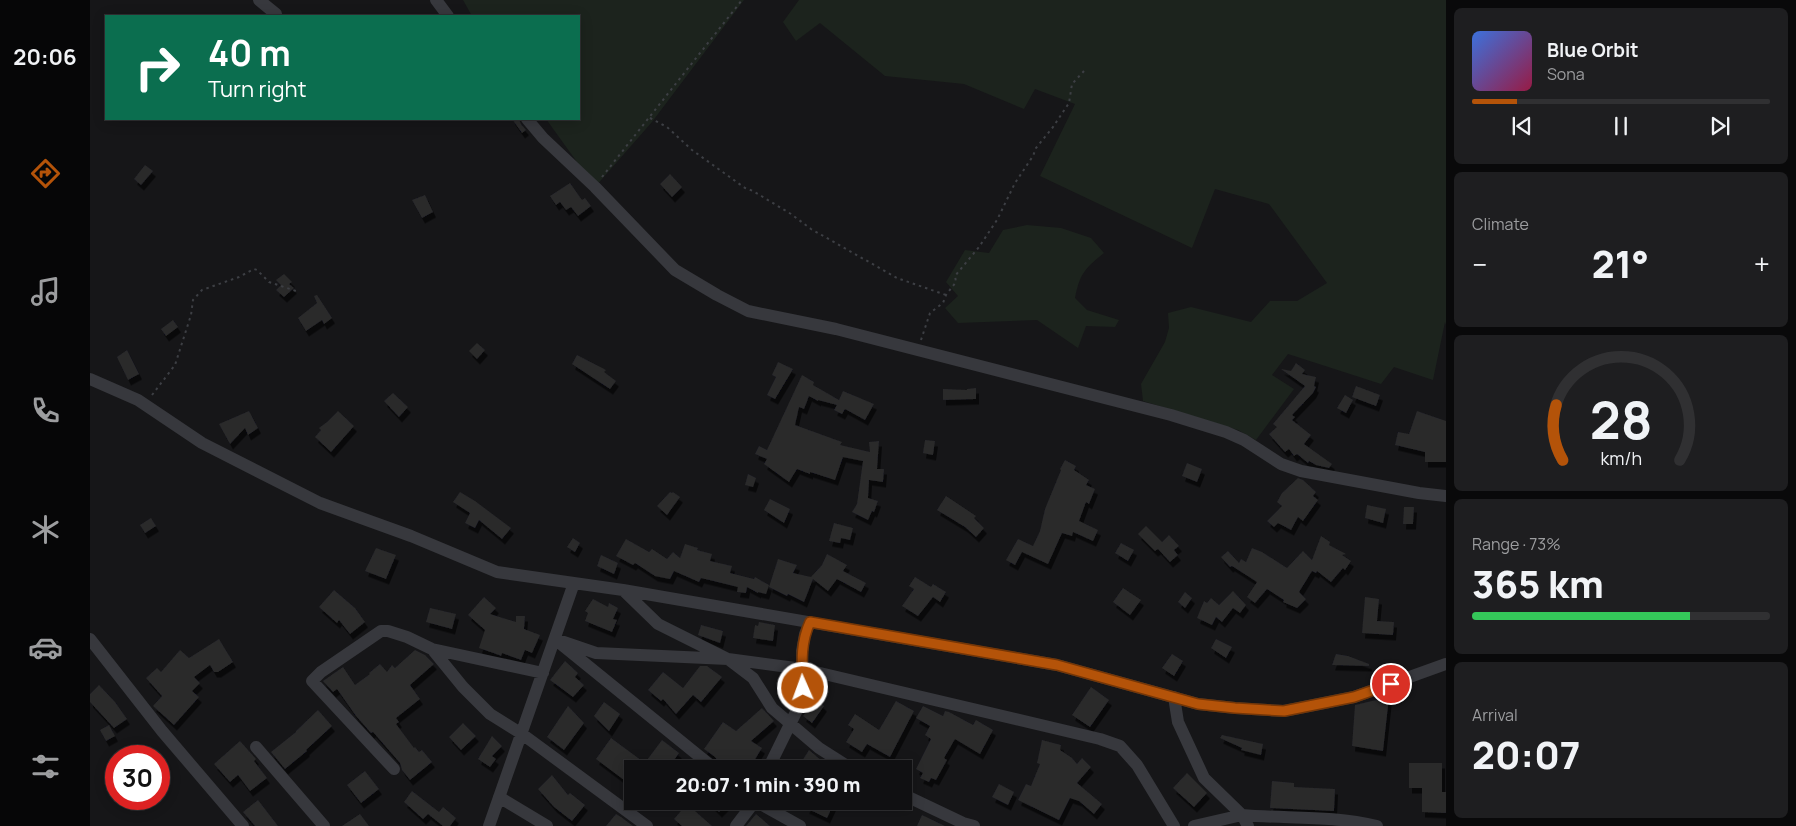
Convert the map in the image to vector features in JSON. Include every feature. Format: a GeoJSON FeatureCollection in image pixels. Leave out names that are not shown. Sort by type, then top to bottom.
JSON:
{"type":"FeatureCollection","features":[{"type":"Feature","properties":{"kind":"street"},"geometry":{"type":"LineString","coordinates":[[259,0],[276,14]]}},
{"type":"Feature","properties":{"kind":"street"},"geometry":{"type":"LineString","coordinates":[[436,0],[447,15]]}},
{"type":"Feature","properties":{"kind":"street"},"geometry":{"type":"LineString","coordinates":[[528,120],[543,138],[595,187],[675,270],[748,311],[836,329],[918,349],[1171,415],[1226,432],[1244,440],[1281,464],[1300,471],[1419,493],[1446,496]]}},
{"type":"Feature","properties":{"kind":"street"},"geometry":{"type":"LineString","coordinates":[[90,379],[138,400],[202,443],[320,503],[412,536],[498,572],[623,590],[1057,665],[1198,704],[1235,708],[1284,711],[1354,697],[1446,664]]}},
{"type":"Feature","properties":{"kind":"street"},"geometry":{"type":"LineString","coordinates":[[489,826],[574,583]]}},
{"type":"Feature","properties":{"kind":"street"},"geometry":{"type":"LineString","coordinates":[[623,590],[658,624],[709,648],[728,659],[753,678],[772,708],[819,748],[838,760]]}},
{"type":"Feature","properties":{"kind":"street"},"geometry":{"type":"LineString","coordinates":[[772,760],[798,708],[803,688],[802,651],[804,634],[810,622]]}},
{"type":"Feature","properties":{"kind":"street"},"geometry":{"type":"LineString","coordinates":[[394,769],[312,681],[321,672],[381,631],[388,631],[407,637],[432,650],[543,673]]}},
{"type":"Feature","properties":{"kind":"street"},"geometry":{"type":"LineString","coordinates":[[90,639],[162,731],[243,826]]}},
{"type":"Feature","properties":{"kind":"street"},"geometry":{"type":"LineString","coordinates":[[555,639],[596,653],[728,659],[802,669],[1091,737],[1120,746],[1137,765],[1174,826]]}},
{"type":"Feature","properties":{"kind":"street"},"geometry":{"type":"LineString","coordinates":[[555,639],[704,760]]}},
{"type":"Feature","properties":{"kind":"street"},"geometry":{"type":"LineString","coordinates":[[432,650],[463,687],[490,714],[522,734],[647,826]]}},
{"type":"Feature","properties":{"kind":"street"},"geometry":{"type":"LineString","coordinates":[[1174,697],[1178,722],[1204,778],[1245,820]]}},
{"type":"Feature","properties":{"kind":"street"},"geometry":{"type":"LineString","coordinates":[[256,747],[324,826]]}},
{"type":"Feature","properties":{"kind":"street"},"geometry":{"type":"LineString","coordinates":[[499,797],[547,826]]}},
{"type":"Feature","properties":{"kind":"street"},"geometry":{"type":"LineString","coordinates":[[912,799],[962,823],[974,826]]}},
{"type":"Feature","properties":{"kind":"street"},"geometry":{"type":"LineString","coordinates":[[736,826],[748,810]]}},
{"type":"Feature","properties":{"kind":"street"},"geometry":{"type":"LineString","coordinates":[[771,810],[800,826]]}},
{"type":"Feature","properties":{"kind":"street"},"geometry":{"type":"LineString","coordinates":[[1194,826],[1245,820],[1310,816],[1377,826]]}},
{"type":"Feature","properties":{"kind":"path"},"geometry":{"type":"LineString","coordinates":[[595,187],[742,0]]}},
{"type":"Feature","properties":{"kind":"path"},"geometry":{"type":"LineString","coordinates":[[918,349],[930,312],[943,303],[946,295],[956,282],[954,276],[979,246],[997,220],[1015,183],[1033,156],[1036,148],[1069,103],[1072,84],[1084,71]]}},
{"type":"Feature","properties":{"kind":"path"},"geometry":{"type":"LineString","coordinates":[[650,118],[667,127],[692,150],[745,188],[791,214],[811,229],[897,278],[946,295]]}},
{"type":"Feature","properties":{"kind":"path"},"geometry":{"type":"LineString","coordinates":[[144,405],[175,364],[191,315],[193,300],[202,290],[239,278],[254,269],[269,282],[299,292]]}},
{"type":"Feature","properties":{"kind":"shaded area"},"geometry":{"type":"Polygon","coordinates":[[[463,0],[744,0],[652,122],[595,187],[547,120],[580,120],[580,15],[471,15],[463,0]]]}},
{"type":"Feature","properties":{"kind":"shaded area"},"geometry":{"type":"Polygon","coordinates":[[[799,0],[1446,0],[1446,325],[1445,322],[1433,380],[1394,367],[1381,384],[1288,354],[1272,375],[1294,389],[1256,440],[1238,430],[1143,401],[1141,384],[1165,342],[1169,328],[1168,313],[1191,307],[1251,322],[1270,301],[1297,301],[1327,283],[1269,204],[1215,189],[1192,248],[1040,176],[1075,104],[1035,89],[1024,109],[964,84],[885,76],[820,23],[796,41],[783,22],[799,0]]]}},
{"type":"Feature","properties":{"kind":"shaded area"},"geometry":{"type":"Polygon","coordinates":[[[1027,225],[1061,228],[1091,238],[1104,253],[1084,272],[1075,298],[1087,310],[1119,320],[1115,327],[1086,326],[1078,348],[1037,320],[958,323],[945,308],[958,296],[946,282],[965,250],[989,253],[1003,230],[1027,225]]]}},
{"type":"Feature","properties":{"kind":"building"},"geometry":{"type":"Polygon","coordinates":[[[513,120],[519,120],[526,130],[522,133],[513,120]]]}},
{"type":"Feature","properties":{"kind":"building"},"geometry":{"type":"Polygon","coordinates":[[[145,165],[153,171],[141,185],[134,179],[145,165]]]}},
{"type":"Feature","properties":{"kind":"building"},"geometry":{"type":"Polygon","coordinates":[[[670,174],[682,187],[672,197],[660,184],[670,174]]]}},
{"type":"Feature","properties":{"kind":"building"},"geometry":{"type":"Polygon","coordinates":[[[570,183],[582,200],[585,198],[591,206],[578,216],[571,207],[566,210],[560,202],[556,205],[550,196],[570,183]]]}},
{"type":"Feature","properties":{"kind":"building"},"geometry":{"type":"Polygon","coordinates":[[[425,195],[433,212],[422,218],[412,200],[425,195]]]}},
{"type":"Feature","properties":{"kind":"building"},"geometry":{"type":"Polygon","coordinates":[[[284,274],[292,282],[289,284],[294,288],[284,297],[276,290],[281,285],[276,280],[284,274]]]}},
{"type":"Feature","properties":{"kind":"building"},"geometry":{"type":"Polygon","coordinates":[[[317,295],[332,318],[324,324],[322,320],[306,331],[298,318],[317,303],[314,296],[317,295]]]}},
{"type":"Feature","properties":{"kind":"building"},"geometry":{"type":"Polygon","coordinates":[[[173,320],[178,327],[166,336],[161,329],[173,320]]]}},
{"type":"Feature","properties":{"kind":"building"},"geometry":{"type":"Polygon","coordinates":[[[477,343],[485,350],[477,359],[469,351],[477,343]]]}},
{"type":"Feature","properties":{"kind":"building"},"geometry":{"type":"Polygon","coordinates":[[[127,350],[139,374],[128,380],[117,357],[127,350]]]}},
{"type":"Feature","properties":{"kind":"building"},"geometry":{"type":"Polygon","coordinates":[[[577,355],[606,370],[604,372],[616,381],[610,389],[572,364],[577,355]]]}},
{"type":"Feature","properties":{"kind":"building"},"geometry":{"type":"Polygon","coordinates":[[[778,362],[793,369],[775,399],[767,395],[776,377],[772,375],[778,362]]]}},
{"type":"Feature","properties":{"kind":"building"},"geometry":{"type":"Polygon","coordinates":[[[1296,363],[1305,370],[1302,374],[1316,377],[1314,386],[1316,387],[1313,393],[1292,415],[1295,417],[1292,420],[1311,435],[1304,444],[1332,464],[1329,468],[1309,461],[1308,463],[1297,454],[1294,456],[1289,449],[1285,452],[1269,434],[1277,427],[1273,424],[1305,386],[1281,369],[1291,371],[1296,363]]]}},
{"type":"Feature","properties":{"kind":"building"},"geometry":{"type":"Polygon","coordinates":[[[802,375],[814,382],[813,385],[839,400],[843,391],[874,404],[865,420],[845,409],[842,414],[834,410],[837,405],[818,401],[809,396],[804,409],[799,407],[795,425],[842,442],[840,445],[870,452],[869,442],[879,441],[877,469],[884,469],[883,482],[869,480],[868,498],[878,501],[874,512],[872,511],[868,520],[852,512],[857,504],[863,461],[843,457],[835,480],[797,469],[789,482],[764,464],[767,459],[755,454],[759,446],[767,450],[802,375]]]}},
{"type":"Feature","properties":{"kind":"building"},"geometry":{"type":"Polygon","coordinates":[[[1356,386],[1380,395],[1376,406],[1352,397],[1356,386]]]}},
{"type":"Feature","properties":{"kind":"building"},"geometry":{"type":"Polygon","coordinates":[[[976,388],[976,399],[943,400],[943,389],[967,390],[976,388]]]}},
{"type":"Feature","properties":{"kind":"building"},"geometry":{"type":"Polygon","coordinates":[[[393,393],[408,407],[399,417],[384,401],[393,393]]]}},
{"type":"Feature","properties":{"kind":"building"},"geometry":{"type":"Polygon","coordinates":[[[1345,395],[1353,400],[1346,413],[1337,408],[1345,395]]]}},
{"type":"Feature","properties":{"kind":"building"},"geometry":{"type":"Polygon","coordinates":[[[249,411],[258,428],[248,435],[245,428],[230,444],[219,424],[249,411]]]}},
{"type":"Feature","properties":{"kind":"building"},"geometry":{"type":"Polygon","coordinates":[[[338,411],[354,426],[331,452],[315,437],[321,430],[319,428],[338,411]]]}},
{"type":"Feature","properties":{"kind":"building"},"geometry":{"type":"Polygon","coordinates":[[[1417,411],[1446,421],[1446,462],[1425,462],[1425,452],[1395,445],[1398,432],[1409,434],[1417,411]]]}},
{"type":"Feature","properties":{"kind":"building"},"geometry":{"type":"Polygon","coordinates":[[[925,440],[935,441],[933,455],[923,453],[925,440]]]}},
{"type":"Feature","properties":{"kind":"building"},"geometry":{"type":"Polygon","coordinates":[[[1065,460],[1076,466],[1074,470],[1089,480],[1086,485],[1095,489],[1089,504],[1086,502],[1079,521],[1098,530],[1093,541],[1073,532],[1072,536],[1062,533],[1048,564],[1022,552],[1015,565],[1006,560],[1018,539],[1033,546],[1040,531],[1045,509],[1065,460]]]}},
{"type":"Feature","properties":{"kind":"building"},"geometry":{"type":"Polygon","coordinates":[[[1187,463],[1202,469],[1197,482],[1182,476],[1187,463]]]}},
{"type":"Feature","properties":{"kind":"building"},"geometry":{"type":"Polygon","coordinates":[[[748,474],[756,478],[753,487],[745,485],[748,474]]]}},
{"type":"Feature","properties":{"kind":"building"},"geometry":{"type":"Polygon","coordinates":[[[1298,478],[1316,492],[1313,496],[1318,500],[1303,521],[1298,517],[1291,530],[1278,523],[1274,527],[1267,521],[1282,506],[1277,502],[1282,493],[1298,478]]]}},
{"type":"Feature","properties":{"kind":"building"},"geometry":{"type":"Polygon","coordinates":[[[460,492],[511,528],[502,539],[479,520],[475,528],[465,523],[470,513],[453,502],[460,492]]]}},
{"type":"Feature","properties":{"kind":"building"},"geometry":{"type":"Polygon","coordinates":[[[670,492],[680,497],[667,515],[657,506],[670,492]]]}},
{"type":"Feature","properties":{"kind":"building"},"geometry":{"type":"Polygon","coordinates":[[[946,496],[976,516],[974,518],[984,528],[976,537],[965,527],[937,510],[946,496]]]}},
{"type":"Feature","properties":{"kind":"building"},"geometry":{"type":"Polygon","coordinates":[[[770,499],[790,509],[784,523],[764,510],[770,499]]]}},
{"type":"Feature","properties":{"kind":"building"},"geometry":{"type":"Polygon","coordinates":[[[1367,505],[1386,509],[1383,523],[1365,518],[1367,505]]]}},
{"type":"Feature","properties":{"kind":"building"},"geometry":{"type":"Polygon","coordinates":[[[1404,507],[1414,507],[1413,524],[1403,524],[1404,507]]]}},
{"type":"Feature","properties":{"kind":"building"},"geometry":{"type":"Polygon","coordinates":[[[151,518],[156,526],[145,533],[140,525],[151,518]]]}},
{"type":"Feature","properties":{"kind":"building"},"geometry":{"type":"Polygon","coordinates":[[[834,523],[853,528],[850,540],[841,538],[840,543],[829,541],[834,523]]]}},
{"type":"Feature","properties":{"kind":"building"},"geometry":{"type":"Polygon","coordinates":[[[1146,526],[1162,542],[1169,535],[1179,546],[1174,550],[1178,555],[1170,562],[1158,549],[1155,551],[1138,534],[1146,526]]]}},
{"type":"Feature","properties":{"kind":"building"},"geometry":{"type":"Polygon","coordinates":[[[1321,536],[1330,542],[1329,545],[1346,554],[1342,555],[1351,561],[1345,570],[1343,568],[1331,582],[1317,571],[1316,573],[1312,571],[1299,592],[1306,599],[1297,608],[1283,602],[1284,600],[1267,589],[1255,603],[1247,597],[1257,582],[1232,566],[1230,567],[1221,557],[1228,551],[1239,563],[1241,559],[1246,562],[1252,548],[1287,568],[1303,551],[1312,560],[1321,536]]]}},
{"type":"Feature","properties":{"kind":"building"},"geometry":{"type":"Polygon","coordinates":[[[573,538],[580,543],[575,552],[567,547],[573,538]]]}},
{"type":"Feature","properties":{"kind":"building"},"geometry":{"type":"Polygon","coordinates":[[[626,539],[649,552],[652,549],[667,559],[673,552],[680,558],[685,544],[698,548],[697,550],[712,554],[710,561],[732,566],[730,573],[754,579],[755,577],[769,585],[766,594],[758,593],[747,587],[746,593],[737,592],[738,587],[701,578],[699,582],[674,571],[670,579],[655,576],[635,563],[633,565],[616,556],[626,539]]]}},
{"type":"Feature","properties":{"kind":"building"},"geometry":{"type":"Polygon","coordinates":[[[1121,543],[1134,550],[1128,561],[1115,553],[1121,543]]]}},
{"type":"Feature","properties":{"kind":"building"},"geometry":{"type":"Polygon","coordinates":[[[376,548],[396,555],[386,579],[365,571],[376,548]]]}},
{"type":"Feature","properties":{"kind":"building"},"geometry":{"type":"Polygon","coordinates":[[[827,554],[847,565],[843,571],[866,583],[861,592],[837,579],[828,591],[813,579],[804,602],[769,587],[778,559],[797,565],[793,573],[811,577],[822,565],[827,554]]]}},
{"type":"Feature","properties":{"kind":"building"},"geometry":{"type":"Polygon","coordinates":[[[601,555],[618,563],[614,574],[597,566],[601,555]]]}},
{"type":"Feature","properties":{"kind":"building"},"geometry":{"type":"Polygon","coordinates":[[[915,577],[931,587],[933,584],[946,592],[940,602],[933,597],[918,616],[902,606],[914,589],[909,586],[915,577]]]}},
{"type":"Feature","properties":{"kind":"building"},"geometry":{"type":"Polygon","coordinates":[[[1123,588],[1141,600],[1130,615],[1113,602],[1123,588]]]}},
{"type":"Feature","properties":{"kind":"building"},"geometry":{"type":"Polygon","coordinates":[[[334,590],[355,608],[365,622],[350,634],[339,620],[337,623],[319,607],[334,590]]]}},
{"type":"Feature","properties":{"kind":"building"},"geometry":{"type":"Polygon","coordinates":[[[1233,591],[1246,605],[1240,613],[1233,608],[1222,622],[1216,617],[1212,625],[1197,618],[1204,601],[1207,603],[1211,598],[1219,605],[1233,591]]]}},
{"type":"Feature","properties":{"kind":"building"},"geometry":{"type":"Polygon","coordinates":[[[1185,592],[1192,598],[1185,608],[1178,602],[1185,592]]]}},
{"type":"Feature","properties":{"kind":"building"},"geometry":{"type":"Polygon","coordinates":[[[484,597],[496,608],[490,614],[516,622],[516,616],[525,616],[524,629],[540,635],[532,653],[525,650],[521,660],[502,653],[501,656],[479,648],[485,630],[468,615],[484,597]]]}},
{"type":"Feature","properties":{"kind":"building"},"geometry":{"type":"Polygon","coordinates":[[[1365,597],[1379,599],[1377,621],[1394,622],[1393,635],[1362,633],[1365,597]]]}},
{"type":"Feature","properties":{"kind":"building"},"geometry":{"type":"Polygon","coordinates":[[[593,599],[608,607],[609,603],[618,608],[613,619],[617,620],[612,632],[585,621],[588,613],[585,611],[593,599]]]}},
{"type":"Feature","properties":{"kind":"building"},"geometry":{"type":"Polygon","coordinates":[[[430,608],[456,614],[452,629],[426,622],[430,608]]]}},
{"type":"Feature","properties":{"kind":"building"},"geometry":{"type":"Polygon","coordinates":[[[759,622],[775,625],[773,641],[753,638],[755,625],[758,626],[759,622]]]}},
{"type":"Feature","properties":{"kind":"building"},"geometry":{"type":"Polygon","coordinates":[[[701,625],[723,631],[720,643],[698,635],[701,625]]]}},
{"type":"Feature","properties":{"kind":"building"},"geometry":{"type":"Polygon","coordinates":[[[219,639],[233,662],[218,672],[214,672],[210,665],[194,677],[200,683],[192,691],[199,697],[174,725],[153,706],[162,696],[146,678],[157,668],[161,672],[180,650],[189,658],[219,639]]]}},
{"type":"Feature","properties":{"kind":"building"},"geometry":{"type":"Polygon","coordinates":[[[1216,639],[1232,647],[1226,658],[1211,648],[1216,639]]]}},
{"type":"Feature","properties":{"kind":"building"},"geometry":{"type":"Polygon","coordinates":[[[415,650],[425,655],[434,664],[410,685],[420,699],[396,718],[399,722],[396,724],[414,748],[419,752],[422,750],[432,762],[410,780],[402,770],[400,763],[356,716],[337,689],[333,692],[323,681],[343,667],[355,685],[380,664],[387,672],[392,665],[395,668],[415,650]]]}},
{"type":"Feature","properties":{"kind":"building"},"geometry":{"type":"Polygon","coordinates":[[[1172,654],[1183,661],[1174,676],[1162,668],[1172,654]]]}},
{"type":"Feature","properties":{"kind":"building"},"geometry":{"type":"Polygon","coordinates":[[[1336,654],[1348,656],[1369,664],[1369,666],[1332,665],[1336,654]]]}},
{"type":"Feature","properties":{"kind":"building"},"geometry":{"type":"Polygon","coordinates":[[[565,661],[578,673],[575,677],[584,685],[573,697],[550,680],[565,661]]]}},
{"type":"Feature","properties":{"kind":"building"},"geometry":{"type":"Polygon","coordinates":[[[700,666],[707,666],[722,677],[701,702],[693,695],[676,714],[663,699],[661,701],[648,690],[663,672],[683,688],[700,666]]]}},
{"type":"Feature","properties":{"kind":"building"},"geometry":{"type":"Polygon","coordinates":[[[99,685],[115,702],[127,719],[114,728],[90,702],[90,694],[99,685]]]}},
{"type":"Feature","properties":{"kind":"building"},"geometry":{"type":"Polygon","coordinates":[[[1091,687],[1109,700],[1090,727],[1072,715],[1091,687]]]}},
{"type":"Feature","properties":{"kind":"building"},"geometry":{"type":"Polygon","coordinates":[[[1389,697],[1383,751],[1352,746],[1355,705],[1389,697]]]}},
{"type":"Feature","properties":{"kind":"building"},"geometry":{"type":"Polygon","coordinates":[[[816,699],[824,706],[812,723],[803,716],[816,699]]]}},
{"type":"Feature","properties":{"kind":"building"},"geometry":{"type":"Polygon","coordinates":[[[896,701],[914,711],[890,757],[867,744],[862,752],[846,742],[854,729],[848,725],[855,714],[879,730],[896,701]]]}},
{"type":"Feature","properties":{"kind":"building"},"geometry":{"type":"Polygon","coordinates":[[[604,702],[620,714],[609,731],[594,716],[604,702]]]}},
{"type":"Feature","properties":{"kind":"building"},"geometry":{"type":"Polygon","coordinates":[[[568,706],[584,723],[564,750],[547,737],[568,706]]]}},
{"type":"Feature","properties":{"kind":"building"},"geometry":{"type":"Polygon","coordinates":[[[923,706],[943,716],[945,711],[949,712],[973,725],[976,720],[993,730],[980,754],[955,739],[944,758],[947,760],[936,780],[931,778],[929,782],[920,778],[923,773],[916,769],[931,739],[925,735],[930,726],[916,718],[923,706]]]}},
{"type":"Feature","properties":{"kind":"building"},"geometry":{"type":"Polygon","coordinates":[[[762,708],[774,721],[751,741],[762,748],[755,760],[717,760],[704,749],[723,722],[736,731],[762,708]]]}},
{"type":"Feature","properties":{"kind":"building"},"geometry":{"type":"Polygon","coordinates":[[[318,710],[332,726],[307,751],[285,769],[271,752],[296,732],[318,710]]]}},
{"type":"Feature","properties":{"kind":"building"},"geometry":{"type":"Polygon","coordinates":[[[463,723],[476,736],[461,750],[449,737],[463,723]]]}},
{"type":"Feature","properties":{"kind":"building"},"geometry":{"type":"Polygon","coordinates":[[[109,725],[115,736],[106,741],[100,730],[109,725]]]}},
{"type":"Feature","properties":{"kind":"building"},"geometry":{"type":"Polygon","coordinates":[[[1222,735],[1263,744],[1261,755],[1241,750],[1242,748],[1220,738],[1222,735]]]}},
{"type":"Feature","properties":{"kind":"building"},"geometry":{"type":"Polygon","coordinates":[[[492,736],[502,746],[492,756],[496,759],[490,767],[478,759],[492,736]]]}},
{"type":"Feature","properties":{"kind":"building"},"geometry":{"type":"Polygon","coordinates":[[[611,738],[641,760],[624,760],[624,780],[596,759],[611,738]]]}},
{"type":"Feature","properties":{"kind":"building"},"geometry":{"type":"Polygon","coordinates":[[[662,740],[679,753],[674,760],[647,760],[662,740]]]}},
{"type":"Feature","properties":{"kind":"building"},"geometry":{"type":"Polygon","coordinates":[[[1042,740],[1061,745],[1060,750],[1077,764],[1082,758],[1091,767],[1077,783],[1102,804],[1094,814],[1079,801],[1070,798],[1059,820],[1018,800],[1026,784],[1031,786],[1040,764],[1037,763],[1042,740]]]}},
{"type":"Feature","properties":{"kind":"building"},"geometry":{"type":"Polygon","coordinates":[[[240,741],[256,759],[254,761],[267,778],[250,791],[238,775],[230,782],[214,764],[240,741]]]}},
{"type":"Feature","properties":{"kind":"building"},"geometry":{"type":"Polygon","coordinates":[[[809,750],[821,760],[803,760],[809,750]]]}},
{"type":"Feature","properties":{"kind":"building"},"geometry":{"type":"Polygon","coordinates":[[[1409,763],[1442,763],[1442,792],[1446,792],[1446,813],[1422,812],[1422,788],[1409,788],[1409,763]]]}},
{"type":"Feature","properties":{"kind":"building"},"geometry":{"type":"Polygon","coordinates":[[[365,771],[379,789],[361,803],[347,785],[365,771]]]}},
{"type":"Feature","properties":{"kind":"building"},"geometry":{"type":"Polygon","coordinates":[[[1187,773],[1207,793],[1194,807],[1173,788],[1187,773]]]}},
{"type":"Feature","properties":{"kind":"building"},"geometry":{"type":"Polygon","coordinates":[[[552,775],[568,795],[570,793],[585,805],[572,821],[554,807],[538,789],[552,775]]]}},
{"type":"Feature","properties":{"kind":"building"},"geometry":{"type":"Polygon","coordinates":[[[1272,781],[1294,783],[1294,787],[1335,789],[1334,811],[1270,808],[1272,781]]]}},
{"type":"Feature","properties":{"kind":"building"},"geometry":{"type":"Polygon","coordinates":[[[999,784],[1014,792],[1008,805],[992,797],[999,784]]]}},
{"type":"Feature","properties":{"kind":"building"},"geometry":{"type":"Polygon","coordinates":[[[412,791],[439,812],[443,807],[456,818],[450,826],[443,826],[428,814],[423,819],[404,802],[412,791]]]}},
{"type":"Feature","properties":{"kind":"building"},"geometry":{"type":"Polygon","coordinates":[[[258,800],[278,826],[255,826],[243,812],[258,800]]]}},
{"type":"Feature","properties":{"kind":"building"},"geometry":{"type":"Polygon","coordinates":[[[682,810],[694,810],[712,826],[682,826],[674,819],[682,810]]]}},
{"type":"Feature","properties":{"kind":"building"},"geometry":{"type":"Polygon","coordinates":[[[810,810],[831,810],[827,818],[810,810]]]}},
{"type":"Feature","properties":{"kind":"building"},"geometry":{"type":"Polygon","coordinates":[[[360,814],[369,826],[342,826],[360,814]]]}},
{"type":"Feature","properties":{"kind":"building"},"geometry":{"type":"Polygon","coordinates":[[[616,814],[621,817],[633,826],[606,826],[616,814]]]}},
{"type":"Feature","properties":{"kind":"building"},"geometry":{"type":"Polygon","coordinates":[[[756,814],[770,826],[746,826],[756,814]]]}},
{"type":"Feature","properties":{"kind":"building"},"geometry":{"type":"Polygon","coordinates":[[[922,815],[945,826],[917,826],[922,815]]]}},
{"type":"Feature","properties":{"kind":"route"},"geometry":{"type":"LineString","coordinates":[[803,688],[802,651],[804,634],[810,622],[1057,665],[1198,704],[1235,708],[1284,711],[1354,697],[1391,684]]}}]}
